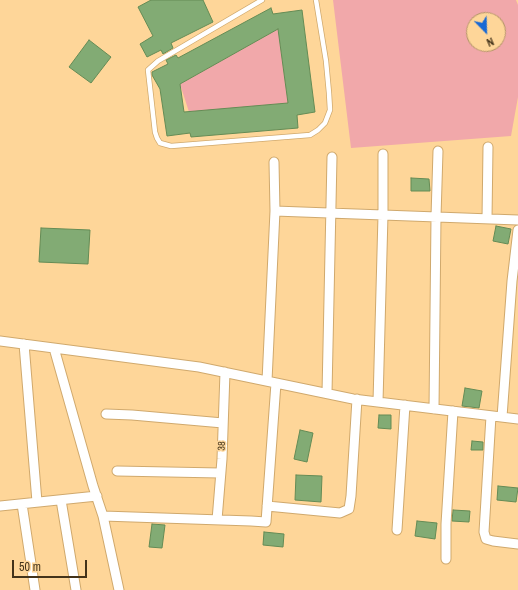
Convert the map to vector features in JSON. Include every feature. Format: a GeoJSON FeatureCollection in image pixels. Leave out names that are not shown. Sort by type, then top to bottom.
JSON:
{"type":"FeatureCollection","features":[{"type":"Feature","properties":{"kind":"street"},"geometry":{"type":"LineString","coordinates":[[487,219],[488,147]]}},
{"type":"Feature","properties":{"kind":"street"},"geometry":{"type":"LineString","coordinates":[[434,409],[438,151]]}},
{"type":"Feature","properties":{"kind":"street"},"geometry":{"type":"LineString","coordinates":[[378,402],[383,215],[383,154]]}},
{"type":"Feature","properties":{"kind":"street"},"geometry":{"type":"LineString","coordinates":[[327,393],[332,157]]}},
{"type":"Feature","properties":{"kind":"street"},"geometry":{"type":"LineString","coordinates":[[103,516],[266,522],[272,382],[274,162]]}},
{"type":"Feature","properties":{"kind":"street"},"geometry":{"type":"LineString","coordinates":[[274,211],[518,220]]}},
{"type":"Feature","properties":{"kind":"street"},"geometry":{"type":"LineString","coordinates":[[502,417],[512,281],[518,230]]}},
{"type":"Feature","properties":{"kind":"street"},"geometry":{"type":"LineString","coordinates":[[0,341],[200,366],[357,399],[518,419]]}},
{"type":"Feature","properties":{"kind":"street"},"geometry":{"type":"LineString","coordinates":[[24,344],[37,502]]}},
{"type":"Feature","properties":{"kind":"street"},"geometry":{"type":"LineString","coordinates":[[54,348],[103,516],[119,590]]}},
{"type":"Feature","properties":{"kind":"street","name":"38"},"geometry":{"type":"LineString","coordinates":[[217,520],[222,459],[225,372]]}},
{"type":"Feature","properties":{"kind":"street"},"geometry":{"type":"LineString","coordinates":[[267,506],[340,513],[349,510],[357,399]]}},
{"type":"Feature","properties":{"kind":"street"},"geometry":{"type":"LineString","coordinates":[[397,530],[404,405]]}},
{"type":"Feature","properties":{"kind":"street"},"geometry":{"type":"LineString","coordinates":[[446,559],[446,524],[453,411]]}},
{"type":"Feature","properties":{"kind":"street"},"geometry":{"type":"LineString","coordinates":[[106,414],[223,423]]}},
{"type":"Feature","properties":{"kind":"street"},"geometry":{"type":"LineString","coordinates":[[491,416],[484,532],[486,539],[518,544]]}},
{"type":"Feature","properties":{"kind":"street"},"geometry":{"type":"LineString","coordinates":[[117,472],[220,473]]}},
{"type":"Feature","properties":{"kind":"street"},"geometry":{"type":"LineString","coordinates":[[0,506],[96,496]]}},
{"type":"Feature","properties":{"kind":"street"},"geometry":{"type":"LineString","coordinates":[[61,500],[76,590]]}},
{"type":"Feature","properties":{"kind":"street"},"geometry":{"type":"LineString","coordinates":[[22,504],[35,590]]}},
{"type":"Feature","properties":{"kind":"lane"},"geometry":{"type":"LineString","coordinates":[[262,0],[158,61],[148,70],[155,132],[160,143],[171,146],[310,135],[318,130],[325,123],[330,110],[326,61],[316,0]]}},
{"type":"Feature","properties":{"kind":"shaded area"},"geometry":{"type":"Polygon","coordinates":[[[333,0],[516,0],[518,5],[518,97],[511,136],[351,148],[333,0]]]}},
{"type":"Feature","properties":{"kind":"shaded area"},"geometry":{"type":"Polygon","coordinates":[[[278,29],[288,103],[189,112],[180,84],[278,29]]]}},
{"type":"Feature","properties":{"kind":"building"},"geometry":{"type":"Polygon","coordinates":[[[151,0],[203,0],[213,22],[171,43],[173,48],[163,54],[161,50],[147,57],[140,44],[153,36],[138,7],[151,0]]]}},
{"type":"Feature","properties":{"kind":"building"},"geometry":{"type":"Polygon","coordinates":[[[271,8],[273,14],[302,10],[315,112],[297,115],[298,128],[191,137],[190,133],[167,136],[160,89],[152,75],[152,72],[168,64],[166,60],[176,55],[178,58],[271,8]],[[278,29],[180,84],[184,112],[288,103],[278,29]]]}},
{"type":"Feature","properties":{"kind":"building"},"geometry":{"type":"Polygon","coordinates":[[[89,40],[111,57],[91,83],[69,67],[89,40]]]}},
{"type":"Feature","properties":{"kind":"building"},"geometry":{"type":"Polygon","coordinates":[[[411,178],[429,179],[430,191],[411,191],[411,178]]]}},
{"type":"Feature","properties":{"kind":"building"},"geometry":{"type":"Polygon","coordinates":[[[496,226],[511,229],[508,244],[493,241],[496,226]]]}},
{"type":"Feature","properties":{"kind":"building"},"geometry":{"type":"Polygon","coordinates":[[[41,228],[90,230],[88,264],[39,262],[41,228]]]}},
{"type":"Feature","properties":{"kind":"building"},"geometry":{"type":"Polygon","coordinates":[[[465,388],[482,391],[479,408],[462,406],[465,388]]]}},
{"type":"Feature","properties":{"kind":"building"},"geometry":{"type":"Polygon","coordinates":[[[379,415],[391,415],[391,429],[378,428],[379,415]]]}},
{"type":"Feature","properties":{"kind":"building"},"geometry":{"type":"Polygon","coordinates":[[[300,430],[313,433],[307,462],[294,459],[300,430]]]}},
{"type":"Feature","properties":{"kind":"building"},"geometry":{"type":"Polygon","coordinates":[[[472,441],[483,442],[483,450],[471,450],[472,441]]]}},
{"type":"Feature","properties":{"kind":"building"},"geometry":{"type":"Polygon","coordinates":[[[296,475],[322,476],[321,502],[295,500],[296,475]]]}},
{"type":"Feature","properties":{"kind":"building"},"geometry":{"type":"Polygon","coordinates":[[[498,486],[518,488],[516,502],[497,500],[498,486]]]}},
{"type":"Feature","properties":{"kind":"building"},"geometry":{"type":"Polygon","coordinates":[[[453,510],[470,511],[469,522],[452,521],[453,510]]]}},
{"type":"Feature","properties":{"kind":"building"},"geometry":{"type":"Polygon","coordinates":[[[417,521],[437,523],[435,539],[415,536],[417,521]]]}},
{"type":"Feature","properties":{"kind":"building"},"geometry":{"type":"Polygon","coordinates":[[[152,524],[165,525],[162,548],[149,547],[152,524]]]}},
{"type":"Feature","properties":{"kind":"building"},"geometry":{"type":"Polygon","coordinates":[[[264,532],[284,534],[283,547],[263,545],[264,532]]]}}]}
